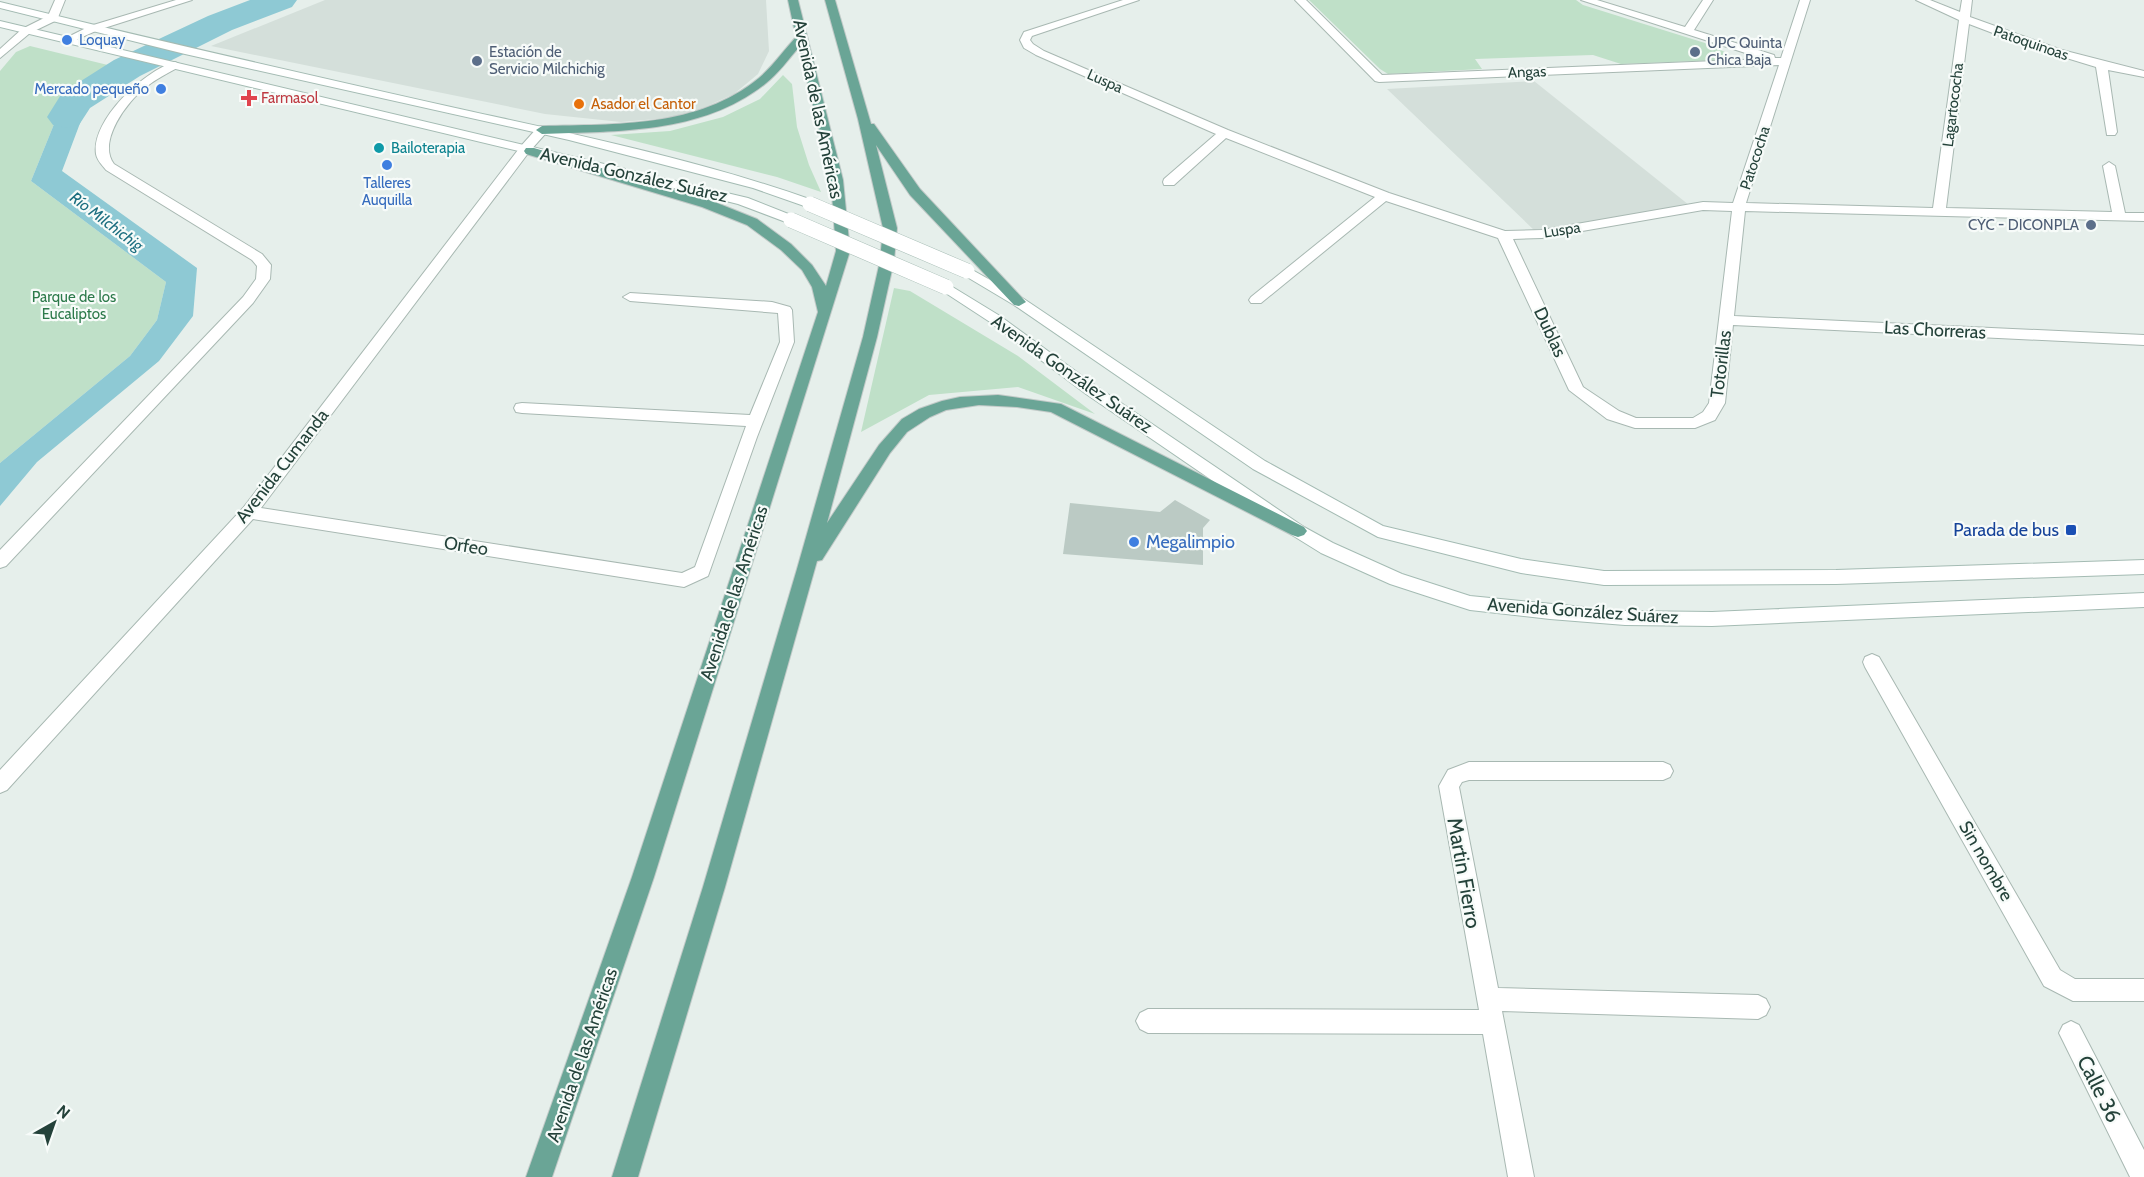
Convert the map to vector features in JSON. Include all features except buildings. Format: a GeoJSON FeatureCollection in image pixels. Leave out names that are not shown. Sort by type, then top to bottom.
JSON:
{"type":"FeatureCollection","features":[{"type":"Feature","properties":{"kind":"main road","name":"Avenida de las Américas"},"geometry":{"type":"LineString","coordinates":[[539,1177],[643,877],[843,251],[837,180],[793,0]]}},
{"type":"Feature","properties":{"kind":"main road","name":"Avenida de las Américas"},"geometry":{"type":"LineString","coordinates":[[625,1177],[717,876],[806,569],[870,337],[887,261],[890,228],[864,118],[830,0]]}},
{"type":"Feature","properties":{"kind":"main road"},"geometry":{"type":"LineString","coordinates":[[542,130],[659,124],[701,114],[733,100],[762,81],[802,37]]}},
{"type":"Feature","properties":{"kind":"main road"},"geometry":{"type":"LineString","coordinates":[[864,118],[915,192],[1019,302]]}},
{"type":"Feature","properties":{"kind":"main road"},"geometry":{"type":"LineString","coordinates":[[527,150],[707,204],[752,222],[786,247],[807,268],[819,287],[824,315]]}},
{"type":"Feature","properties":{"kind":"main road"},"geometry":{"type":"LineString","coordinates":[[806,569],[890,441],[907,424],[932,410],[958,403],[985,400],[1022,402],[1055,408],[1298,531]]}},
{"type":"Feature","properties":{"kind":"street"},"geometry":{"type":"LineString","coordinates":[[0,55],[26,31],[53,18],[60,0]]}},
{"type":"Feature","properties":{"kind":"street"},"geometry":{"type":"LineString","coordinates":[[67,40],[94,28],[187,0]]}},
{"type":"Feature","properties":{"kind":"street"},"geometry":{"type":"LineString","coordinates":[[1115,2],[1134,0]]}},
{"type":"Feature","properties":{"kind":"street","name":"Angas"},"geometry":{"type":"LineString","coordinates":[[1300,0],[1379,79],[1786,61]]}},
{"type":"Feature","properties":{"kind":"street"},"geometry":{"type":"LineString","coordinates":[[1586,0],[1786,61]]}},
{"type":"Feature","properties":{"kind":"street"},"geometry":{"type":"LineString","coordinates":[[1687,32],[1708,0]]}},
{"type":"Feature","properties":{"kind":"street","name":"Patococha"},"geometry":{"type":"LineString","coordinates":[[1726,320],[1738,206],[1805,0]]}},
{"type":"Feature","properties":{"kind":"street","name":"Patoquinoas"},"geometry":{"type":"LineString","coordinates":[[1921,0],[2036,46],[2102,66],[2144,74]]}},
{"type":"Feature","properties":{"kind":"street","name":"Lagartococha"},"geometry":{"type":"LineString","coordinates":[[1940,211],[1967,0]]}},
{"type":"Feature","properties":{"kind":"street","name":"Luspa"},"geometry":{"type":"LineString","coordinates":[[1115,2],[1028,34],[1024,40],[1028,46],[1040,53],[1224,133],[1384,196],[1504,235],[1542,234],[1703,206],[2144,217]]}},
{"type":"Feature","properties":{"kind":"street","name":"Avenida González Suárez"},"geometry":{"type":"LineString","coordinates":[[0,5],[184,51],[542,130],[758,185],[810,204],[967,271],[1019,302],[1259,465],[1378,531],[1521,566],[1604,578],[1836,577],[2144,567]]}},
{"type":"Feature","properties":{"kind":"street","name":"Avenida González Suárez"},"geometry":{"type":"LineString","coordinates":[[0,24],[734,199],[791,220],[946,287],[995,319],[1091,390],[1298,531],[1327,548],[1396,579],[1470,603],[1625,618],[1712,619],[2144,600]]}},
{"type":"Feature","properties":{"kind":"street"},"geometry":{"type":"LineString","coordinates":[[0,561],[248,300],[263,279],[264,265],[257,257],[110,167],[103,157],[101,149],[109,129],[134,90],[170,64]]}},
{"type":"Feature","properties":{"kind":"street"},"geometry":{"type":"LineString","coordinates":[[2102,66],[2111,132]]}},
{"type":"Feature","properties":{"kind":"street"},"geometry":{"type":"LineString","coordinates":[[379,114],[396,107],[401,99]]}},
{"type":"Feature","properties":{"kind":"street","name":"Avenida Cumanda"},"geometry":{"type":"LineString","coordinates":[[0,784],[249,512],[542,130]]}},
{"type":"Feature","properties":{"kind":"street"},"geometry":{"type":"LineString","coordinates":[[1168,182],[1224,133]]}},
{"type":"Feature","properties":{"kind":"street"},"geometry":{"type":"LineString","coordinates":[[2109,166],[2119,216]]}},
{"type":"Feature","properties":{"kind":"street"},"geometry":{"type":"LineString","coordinates":[[1256,300],[1384,196]]}},
{"type":"Feature","properties":{"kind":"street","name":"Dublas"},"geometry":{"type":"LineString","coordinates":[[1504,235],[1577,390],[1613,415]]}},
{"type":"Feature","properties":{"kind":"street"},"geometry":{"type":"LineString","coordinates":[[522,408],[755,421],[787,342],[785,310],[772,306],[630,297]]}},
{"type":"Feature","properties":{"kind":"street","name":"Las Chorreras"},"geometry":{"type":"LineString","coordinates":[[1726,320],[2144,340]]}},
{"type":"Feature","properties":{"kind":"street","name":"Totorillas"},"geometry":{"type":"LineString","coordinates":[[1613,415],[1635,423],[1695,423],[1708,416],[1718,403],[1726,320]]}},
{"type":"Feature","properties":{"kind":"street","name":"Orfeo"},"geometry":{"type":"LineString","coordinates":[[249,512],[684,580],[702,570],[755,421]]}},
{"type":"Feature","properties":{"kind":"street","name":"Sin nombre"},"geometry":{"type":"LineString","coordinates":[[1872,662],[2052,978],[2073,990],[2144,990]]}},
{"type":"Feature","properties":{"kind":"street","name":"Martin Fierro"},"geometry":{"type":"LineString","coordinates":[[1521,1177],[1449,786],[1455,776],[1469,771],[1663,771]]}},
{"type":"Feature","properties":{"kind":"street"},"geometry":{"type":"LineString","coordinates":[[1148,1021],[1490,1011],[1758,1007]]}},
{"type":"Feature","properties":{"kind":"street","name":"Calle 36"},"geometry":{"type":"LineString","coordinates":[[2071,1034],[2144,1177]]}},
{"type":"Feature","properties":{"kind":"shaded area"},"geometry":{"type":"Polygon","coordinates":[[[325,0],[766,0],[769,51],[758,74],[734,94],[705,107],[668,118],[621,122],[545,114],[211,46],[325,0]]]}},
{"type":"Feature","properties":{"kind":"shaded area"},"geometry":{"type":"Polygon","coordinates":[[[1534,81],[1689,205],[1535,231],[1387,89],[1534,81]]]}},
{"type":"Feature","properties":{"kind":"green space"},"geometry":{"type":"Polygon","coordinates":[[[1309,0],[1576,0],[1583,5],[1705,43],[1727,53],[1729,58],[1621,64],[1593,55],[1475,59],[1482,69],[1388,74],[1380,69],[1309,0]]]}},
{"type":"Feature","properties":{"kind":"green space","name":"Parque de los Eucaliptos"},"geometry":{"type":"Polygon","coordinates":[[[30,46],[116,67],[63,102],[31,181],[166,282],[157,320],[130,356],[0,463],[0,71],[16,52],[30,46]]]}},
{"type":"Feature","properties":{"kind":"green space"},"geometry":{"type":"Polygon","coordinates":[[[783,75],[792,84],[797,127],[809,165],[821,192],[777,177],[611,135],[670,131],[723,117],[760,99],[783,75]]]}},
{"type":"Feature","properties":{"kind":"green space"},"geometry":{"type":"Polygon","coordinates":[[[894,288],[910,291],[1018,356],[1095,414],[1018,387],[929,395],[861,432],[894,288]]]}},
{"type":"Feature","properties":{"kind":"water"},"geometry":{"type":"Polygon","coordinates":[[[116,67],[137,71],[88,102],[62,171],[197,268],[193,316],[159,361],[37,462],[0,506],[0,463],[130,356],[157,320],[166,282],[31,181],[63,102],[116,67]]]}},
{"type":"Feature","properties":{"kind":"waterway","name":"Río Milchichig"},"geometry":{"type":"LineString","coordinates":[[66,117],[75,101],[127,68],[220,23],[280,0]]}},
{"type":"Feature","properties":{"kind":"place","name":"Loquay"},"geometry":{"type":"Point","coordinates":[67,40]}},
{"type":"Feature","properties":{"kind":"place","name":"UPC Quinta Chica Baja"},"geometry":{"type":"Point","coordinates":[1695,52]}},
{"type":"Feature","properties":{"kind":"place","name":"Estación de Servicio Milchichig"},"geometry":{"type":"Point","coordinates":[477,61]}},
{"type":"Feature","properties":{"kind":"place","name":"Mercado pequeño"},"geometry":{"type":"Point","coordinates":[161,89]}},
{"type":"Feature","properties":{"kind":"place","name":"Farmasol"},"geometry":{"type":"Point","coordinates":[249,98]}},
{"type":"Feature","properties":{"kind":"place","name":"Asador el Cantor"},"geometry":{"type":"Point","coordinates":[579,104]}},
{"type":"Feature","properties":{"kind":"place","name":"Bailoterapia"},"geometry":{"type":"Point","coordinates":[379,148]}},
{"type":"Feature","properties":{"kind":"place","name":"Talleres Auquilla"},"geometry":{"type":"Point","coordinates":[387,165]}},
{"type":"Feature","properties":{"kind":"place","name":"CYC - DICONPLA"},"geometry":{"type":"Point","coordinates":[2091,225]}},
{"type":"Feature","properties":{"kind":"place","name":"Parada de bus"},"geometry":{"type":"Point","coordinates":[2071,530]}},
{"type":"Feature","properties":{"kind":"place","name":"Megalimpio"},"geometry":{"type":"Point","coordinates":[1134,542]}}]}
